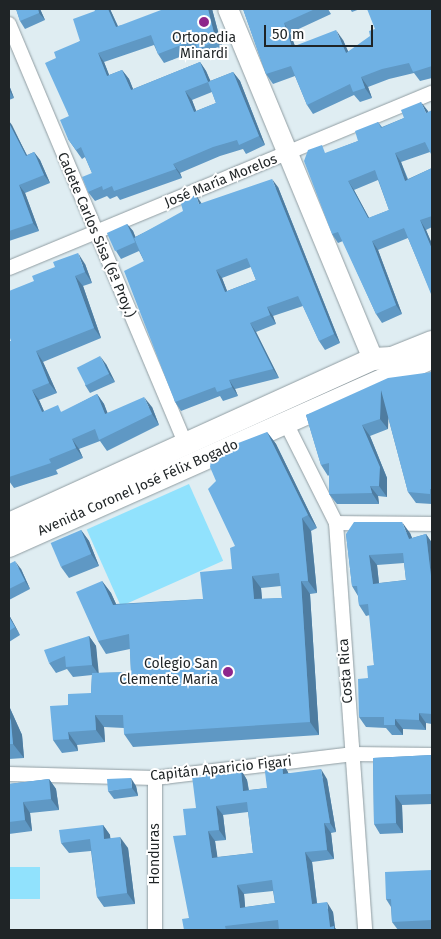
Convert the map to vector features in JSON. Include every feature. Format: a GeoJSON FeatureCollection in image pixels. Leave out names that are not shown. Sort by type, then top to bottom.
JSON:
{"type":"FeatureCollection","features":[{"type":"Feature","properties":{"kind":"main road"},"geometry":{"type":"LineString","coordinates":[[228,9],[285,154],[373,359],[355,392]]}},
{"type":"Feature","properties":{"kind":"main road","name":"Avenida Coronel José Félix Bogado"},"geometry":{"type":"LineString","coordinates":[[9,524],[373,359],[392,358],[432,342]]}},
{"type":"Feature","properties":{"kind":"main road","name":"Avenida Coronel José Félix Bogado"},"geometry":{"type":"LineString","coordinates":[[9,546],[432,358]]}},
{"type":"Feature","properties":{"kind":"street","name":"Cadete Carlos Sisa (6ª Proy.)"},"geometry":{"type":"LineString","coordinates":[[9,26],[94,233],[186,445]]}},
{"type":"Feature","properties":{"kind":"street","name":"José María Morelos"},"geometry":{"type":"LineString","coordinates":[[9,268],[432,94]]}},
{"type":"Feature","properties":{"kind":"street","name":"Costa Rica"},"geometry":{"type":"LineString","coordinates":[[286,423],[336,523],[365,930]]}},
{"type":"Feature","properties":{"kind":"street"},"geometry":{"type":"LineString","coordinates":[[336,523],[432,524]]}},
{"type":"Feature","properties":{"kind":"street","name":"Capitán Aparicio Figari"},"geometry":{"type":"LineString","coordinates":[[9,774],[155,778],[352,754],[432,755]]}},
{"type":"Feature","properties":{"kind":"street","name":"Honduras"},"geometry":{"type":"LineString","coordinates":[[155,778],[155,930]]}},
{"type":"Feature","properties":{"kind":"shaded area"},"geometry":{"type":"Polygon","coordinates":[[[189,484],[223,561],[121,606],[87,530],[189,484]]]}},
{"type":"Feature","properties":{"kind":"shaded area"},"geometry":{"type":"Polygon","coordinates":[[[9,867],[40,867],[40,899],[9,899],[9,867]]]}},
{"type":"Feature","properties":{"kind":"building"},"geometry":{"type":"Polygon","coordinates":[[[16,9],[38,9],[39,13],[20,21],[16,9]]]}},
{"type":"Feature","properties":{"kind":"building"},"geometry":{"type":"Polygon","coordinates":[[[94,9],[108,9],[116,27],[161,9],[208,9],[216,41],[198,49],[194,40],[158,54],[151,35],[98,53],[107,76],[122,70],[131,90],[200,62],[208,82],[233,72],[259,136],[239,145],[237,140],[213,147],[173,164],[176,169],[114,191],[112,186],[103,190],[102,186],[88,192],[82,177],[92,173],[81,147],[76,150],[68,139],[60,120],[69,116],[45,63],[56,58],[54,52],[80,41],[73,19],[95,11],[94,9]],[[208,82],[185,91],[194,112],[216,103],[208,82]]]}},
{"type":"Feature","properties":{"kind":"building"},"geometry":{"type":"Polygon","coordinates":[[[243,9],[315,9],[284,23],[292,47],[336,30],[346,53],[370,36],[369,31],[375,29],[367,9],[432,9],[432,66],[413,72],[409,63],[382,69],[361,77],[365,88],[353,92],[350,84],[307,105],[291,66],[266,74],[243,9]]]}},
{"type":"Feature","properties":{"kind":"building"},"geometry":{"type":"Polygon","coordinates":[[[421,102],[426,113],[432,110],[432,156],[425,142],[395,153],[405,181],[432,168],[432,216],[420,220],[432,249],[432,294],[404,228],[372,241],[396,305],[376,314],[338,232],[332,234],[304,161],[308,150],[322,145],[325,153],[358,141],[355,131],[378,122],[381,128],[404,118],[401,110],[421,102]],[[375,170],[348,181],[368,218],[389,210],[375,170]]]}},
{"type":"Feature","properties":{"kind":"building"},"geometry":{"type":"Polygon","coordinates":[[[9,123],[26,156],[34,152],[44,175],[19,185],[33,223],[9,231],[9,123]]]}},
{"type":"Feature","properties":{"kind":"building"},"geometry":{"type":"Polygon","coordinates":[[[272,179],[334,334],[319,341],[298,296],[267,307],[270,315],[250,323],[273,369],[229,380],[232,387],[217,392],[215,387],[175,402],[124,271],[144,261],[134,238],[183,211],[180,200],[196,195],[199,204],[272,179]],[[247,258],[216,270],[225,292],[256,280],[247,258]]]}},
{"type":"Feature","properties":{"kind":"building"},"geometry":{"type":"Polygon","coordinates":[[[127,224],[135,242],[115,251],[107,233],[127,224]]]}},
{"type":"Feature","properties":{"kind":"building"},"geometry":{"type":"Polygon","coordinates":[[[78,253],[85,272],[75,276],[94,328],[36,351],[49,383],[32,390],[42,412],[58,405],[61,412],[97,394],[105,414],[144,397],[152,414],[99,440],[95,429],[72,439],[76,448],[49,459],[51,463],[9,477],[9,342],[11,341],[9,335],[9,291],[34,281],[32,276],[55,267],[53,262],[78,253]]]}},
{"type":"Feature","properties":{"kind":"building"},"geometry":{"type":"Polygon","coordinates":[[[100,356],[109,374],[86,386],[77,368],[100,356]]]}},
{"type":"Feature","properties":{"kind":"building"},"geometry":{"type":"Polygon","coordinates":[[[432,372],[432,489],[430,489],[430,494],[408,492],[381,390],[380,419],[362,425],[380,467],[379,486],[370,486],[372,493],[329,494],[329,463],[321,465],[306,415],[388,378],[432,372]]]}},
{"type":"Feature","properties":{"kind":"building"},"geometry":{"type":"Polygon","coordinates":[[[267,432],[308,515],[302,518],[308,581],[301,581],[310,722],[124,734],[123,715],[95,715],[96,730],[68,732],[69,739],[53,740],[50,706],[68,705],[68,694],[91,693],[92,673],[131,672],[129,634],[98,641],[76,592],[102,581],[113,605],[203,599],[200,572],[232,569],[230,548],[235,546],[208,489],[216,481],[210,467],[212,453],[267,432]],[[279,573],[252,576],[254,599],[282,598],[279,573]]]}},
{"type":"Feature","properties":{"kind":"building"},"geometry":{"type":"Polygon","coordinates":[[[354,522],[402,522],[409,539],[426,534],[432,576],[432,714],[419,713],[419,720],[395,719],[395,725],[384,725],[384,717],[359,717],[358,679],[368,678],[367,666],[374,665],[368,604],[359,605],[357,586],[352,586],[346,534],[354,522]],[[403,553],[369,555],[373,584],[406,580],[403,553]]]}},
{"type":"Feature","properties":{"kind":"building"},"geometry":{"type":"Polygon","coordinates":[[[81,530],[91,554],[61,567],[51,543],[81,530]]]}},
{"type":"Feature","properties":{"kind":"building"},"geometry":{"type":"Polygon","coordinates":[[[15,561],[25,581],[9,589],[9,564],[15,561]]]}},
{"type":"Feature","properties":{"kind":"building"},"geometry":{"type":"Polygon","coordinates":[[[9,617],[15,627],[9,631],[9,617]]]}},
{"type":"Feature","properties":{"kind":"building"},"geometry":{"type":"Polygon","coordinates":[[[89,636],[92,665],[66,667],[65,656],[49,663],[44,650],[89,636]]]}},
{"type":"Feature","properties":{"kind":"building"},"geometry":{"type":"Polygon","coordinates":[[[9,715],[11,721],[13,744],[9,744],[9,715]]]}},
{"type":"Feature","properties":{"kind":"building"},"geometry":{"type":"Polygon","coordinates":[[[432,755],[432,794],[395,795],[396,823],[374,824],[373,758],[432,755]]]}},
{"type":"Feature","properties":{"kind":"building"},"geometry":{"type":"Polygon","coordinates":[[[282,762],[283,774],[321,769],[330,823],[324,823],[327,850],[305,852],[312,904],[327,902],[330,927],[334,926],[334,930],[279,930],[278,920],[225,926],[226,930],[184,930],[182,919],[189,918],[173,836],[186,835],[183,809],[196,808],[192,776],[241,770],[243,791],[267,788],[264,764],[282,762]],[[247,802],[216,806],[219,830],[208,831],[212,858],[253,853],[247,802]],[[272,880],[237,885],[240,908],[275,903],[272,880]]]}},
{"type":"Feature","properties":{"kind":"building"},"geometry":{"type":"Polygon","coordinates":[[[131,778],[132,788],[108,791],[107,779],[131,778]]]}},
{"type":"Feature","properties":{"kind":"building"},"geometry":{"type":"Polygon","coordinates":[[[49,779],[51,799],[23,802],[25,820],[9,822],[9,784],[49,779]]]}},
{"type":"Feature","properties":{"kind":"building"},"geometry":{"type":"Polygon","coordinates":[[[103,825],[104,839],[120,837],[127,893],[97,897],[90,839],[61,843],[59,830],[103,825]]]}},
{"type":"Feature","properties":{"kind":"building"},"geometry":{"type":"Polygon","coordinates":[[[432,870],[432,920],[392,922],[391,899],[386,899],[385,872],[432,870]]]}},
{"type":"Feature","properties":{"kind":"place","name":"Ortopedia Minardi"},"geometry":{"type":"Point","coordinates":[204,22]}},
{"type":"Feature","properties":{"kind":"place","name":"Colegio San Clemente Maria"},"geometry":{"type":"Point","coordinates":[228,672]}}]}
